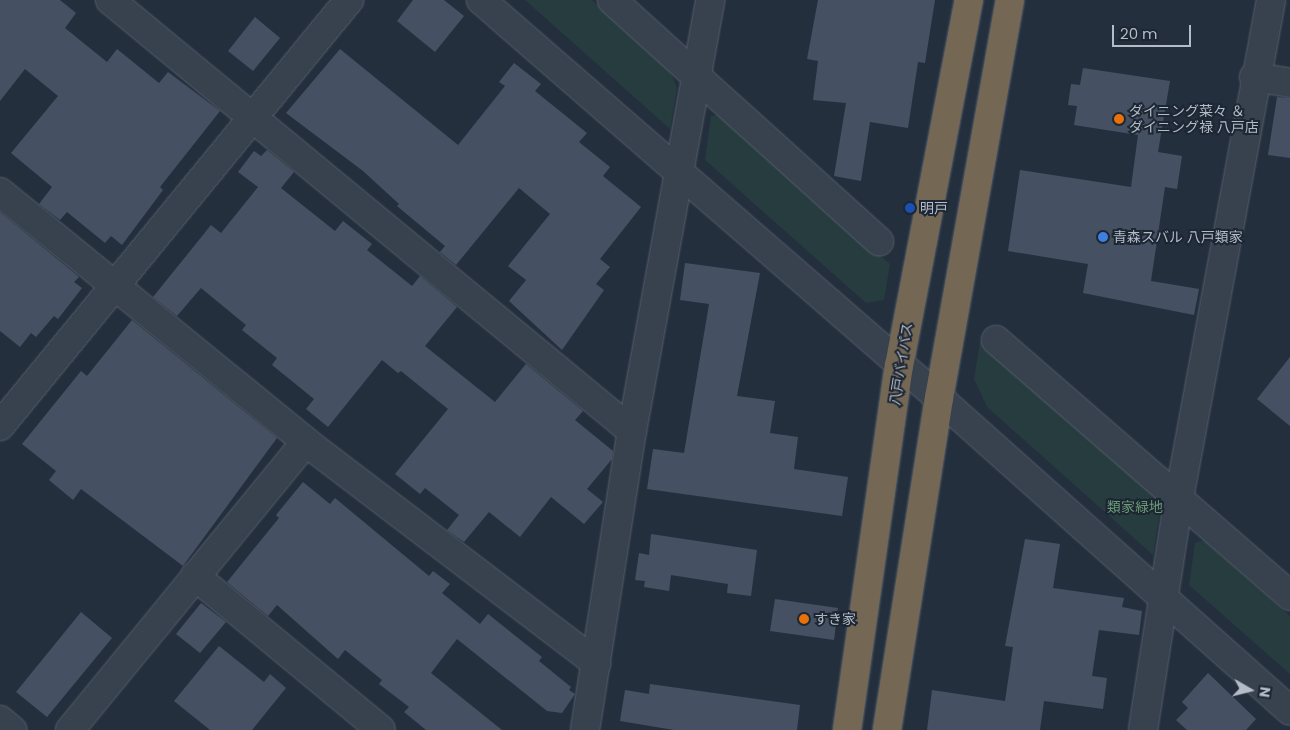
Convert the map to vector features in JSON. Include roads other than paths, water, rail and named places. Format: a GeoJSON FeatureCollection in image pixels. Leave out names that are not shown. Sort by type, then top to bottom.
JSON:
{"type":"FeatureCollection","features":[{"type":"Feature","properties":{"kind":"highway","name":"八戸バイパス"},"geometry":{"type":"LineString","coordinates":[[847,730],[899,366],[968,0]]}},
{"type":"Feature","properties":{"kind":"highway"},"geometry":{"type":"LineString","coordinates":[[887,730],[939,398],[1010,0]]}},
{"type":"Feature","properties":{"kind":"street"},"geometry":{"type":"LineString","coordinates":[[110,0],[632,432]]}},
{"type":"Feature","properties":{"kind":"street"},"geometry":{"type":"LineString","coordinates":[[0,426],[349,0]]}},
{"type":"Feature","properties":{"kind":"street"},"geometry":{"type":"LineString","coordinates":[[481,0],[899,366],[939,398],[1290,711]]}},
{"type":"Feature","properties":{"kind":"street"},"geometry":{"type":"LineString","coordinates":[[612,0],[697,74],[879,240]]}},
{"type":"Feature","properties":{"kind":"street"},"geometry":{"type":"LineString","coordinates":[[585,730],[632,432],[677,170],[710,0]]}},
{"type":"Feature","properties":{"kind":"street"},"geometry":{"type":"LineString","coordinates":[[1143,730],[1179,498],[1254,77],[1270,0]]}},
{"type":"Feature","properties":{"kind":"street"},"geometry":{"type":"LineString","coordinates":[[1254,77],[1290,83]]}},
{"type":"Feature","properties":{"kind":"street"},"geometry":{"type":"LineString","coordinates":[[0,192],[306,442],[596,663]]}},
{"type":"Feature","properties":{"kind":"street"},"geometry":{"type":"LineString","coordinates":[[996,340],[1179,498],[1285,582]]}},
{"type":"Feature","properties":{"kind":"street"},"geometry":{"type":"LineString","coordinates":[[70,730],[306,442]]}},
{"type":"Feature","properties":{"kind":"street"},"geometry":{"type":"LineString","coordinates":[[196,576],[381,730]]}},
{"type":"Feature","properties":{"kind":"street"},"geometry":{"type":"LineString","coordinates":[[0,720],[12,730]]}},
{"type":"Feature","properties":{"kind":"place","name":"ダイニング菜々 ＆ ダイニング禄 八戸店"},"geometry":{"type":"Point","coordinates":[1119,119]}},
{"type":"Feature","properties":{"kind":"place","name":"明戸"},"geometry":{"type":"Point","coordinates":[910,208]}},
{"type":"Feature","properties":{"kind":"place","name":"青森スバル 八戸類家"},"geometry":{"type":"Point","coordinates":[1103,237]}},
{"type":"Feature","properties":{"kind":"place","name":"すき家"},"geometry":{"type":"Point","coordinates":[804,619]}},
{"type":"Feature","properties":{"kind":"park label","name":"類家緑地"},"geometry":{"type":"Point","coordinates":[1135,507]}}]}
